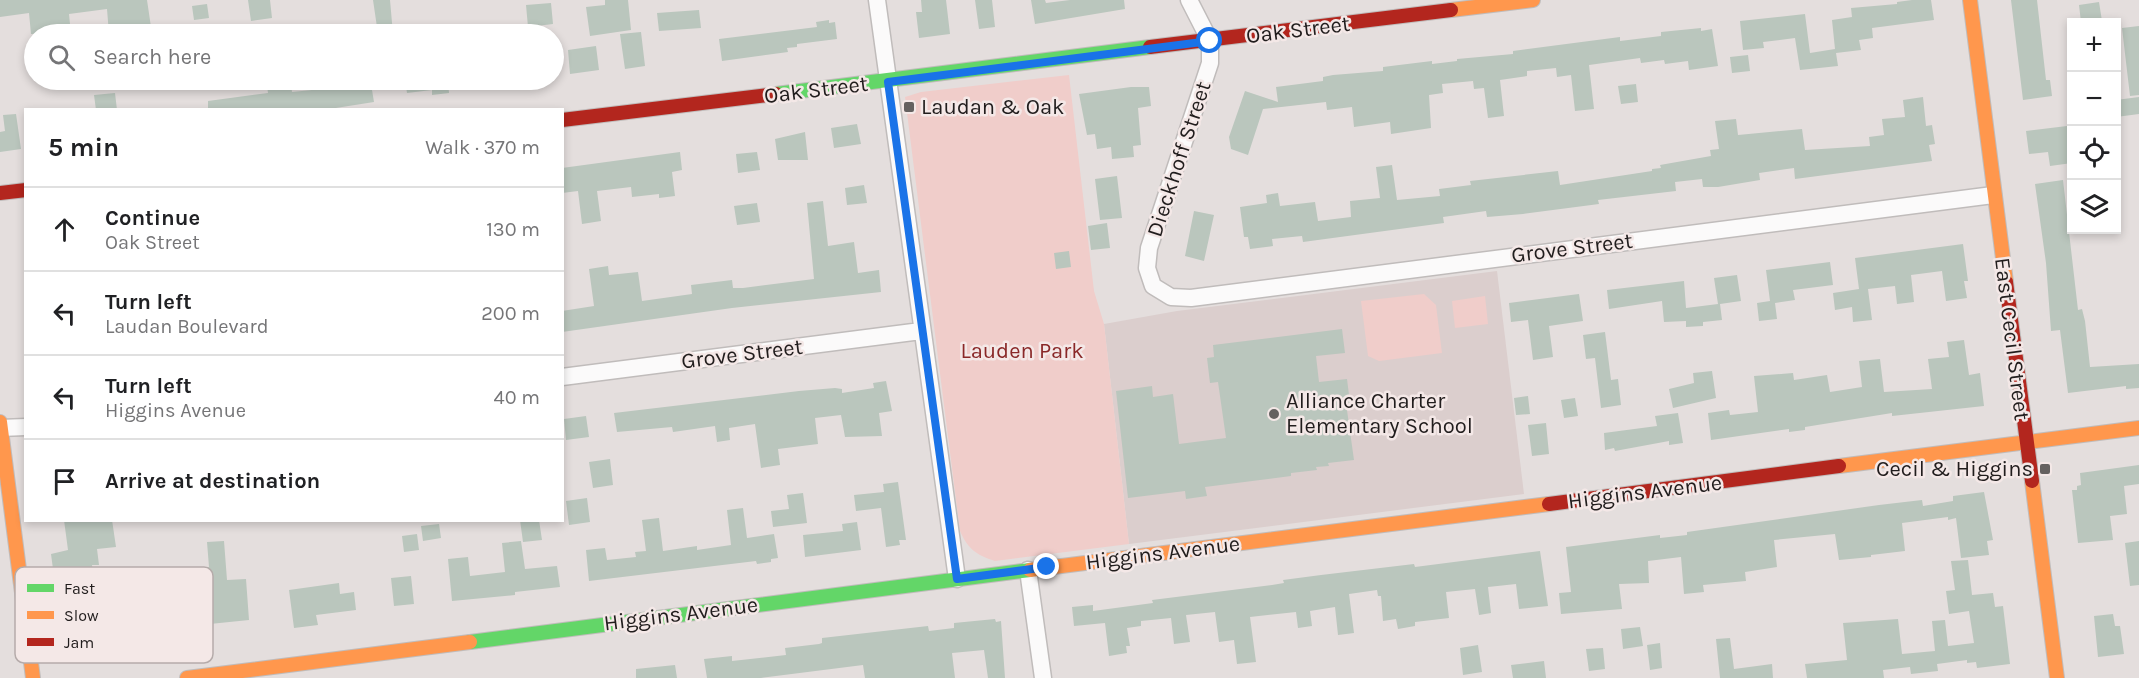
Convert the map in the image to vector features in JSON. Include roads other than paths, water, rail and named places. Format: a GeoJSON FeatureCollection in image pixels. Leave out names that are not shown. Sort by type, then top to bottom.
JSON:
{"type":"FeatureCollection","features":[{"type":"Feature","properties":{"kind":"street"},"geometry":{"type":"LineString","coordinates":[[877,0],[957,579]]}},
{"type":"Feature","properties":{"kind":"street"},"geometry":{"type":"LineString","coordinates":[[1189,0],[1210,41]]}},
{"type":"Feature","properties":{"kind":"street","name":"Oak Street"},"geometry":{"type":"LineString","coordinates":[[564,120],[888,82],[1533,0]]}},
{"type":"Feature","properties":{"kind":"street","name":"East Cecil Street"},"geometry":{"type":"LineString","coordinates":[[1970,0],[1993,195],[2057,678]]}},
{"type":"Feature","properties":{"kind":"street","name":"Dieckhoff Street"},"geometry":{"type":"LineString","coordinates":[[1153,286],[1147,268],[1149,248],[1208,71],[1210,41]]}},
{"type":"Feature","properties":{"kind":"street"},"geometry":{"type":"LineString","coordinates":[[0,193],[24,190]]}},
{"type":"Feature","properties":{"kind":"street","name":"Grove Street"},"geometry":{"type":"LineString","coordinates":[[1153,286],[1171,297],[1191,298],[1993,195]]}},
{"type":"Feature","properties":{"kind":"street","name":"Grove Street"},"geometry":{"type":"LineString","coordinates":[[564,377],[921,331]]}},
{"type":"Feature","properties":{"kind":"street"},"geometry":{"type":"LineString","coordinates":[[18,567],[0,426],[24,427]]}},
{"type":"Feature","properties":{"kind":"street","name":"Higgins Avenue"},"geometry":{"type":"LineString","coordinates":[[187,678],[2139,428]]}},
{"type":"Feature","properties":{"kind":"street"},"geometry":{"type":"LineString","coordinates":[[1028,570],[1043,678]]}},
{"type":"Feature","properties":{"kind":"street"},"geometry":{"type":"LineString","coordinates":[[31,663],[33,678]]}},
{"type":"Feature","properties":{"kind":"place","name":"Laudan & Oak"},"geometry":{"type":"Point","coordinates":[909,107]}},
{"type":"Feature","properties":{"kind":"place","name":"Alliance Charter Elementary School"},"geometry":{"type":"Point","coordinates":[1274,414]}},
{"type":"Feature","properties":{"kind":"place","name":"Cecil & Higgins"},"geometry":{"type":"Point","coordinates":[2045,469]}},
{"type":"Feature","properties":{"kind":"park label","name":"Lauden Park"},"geometry":{"type":"Point","coordinates":[1022,351]}}]}
